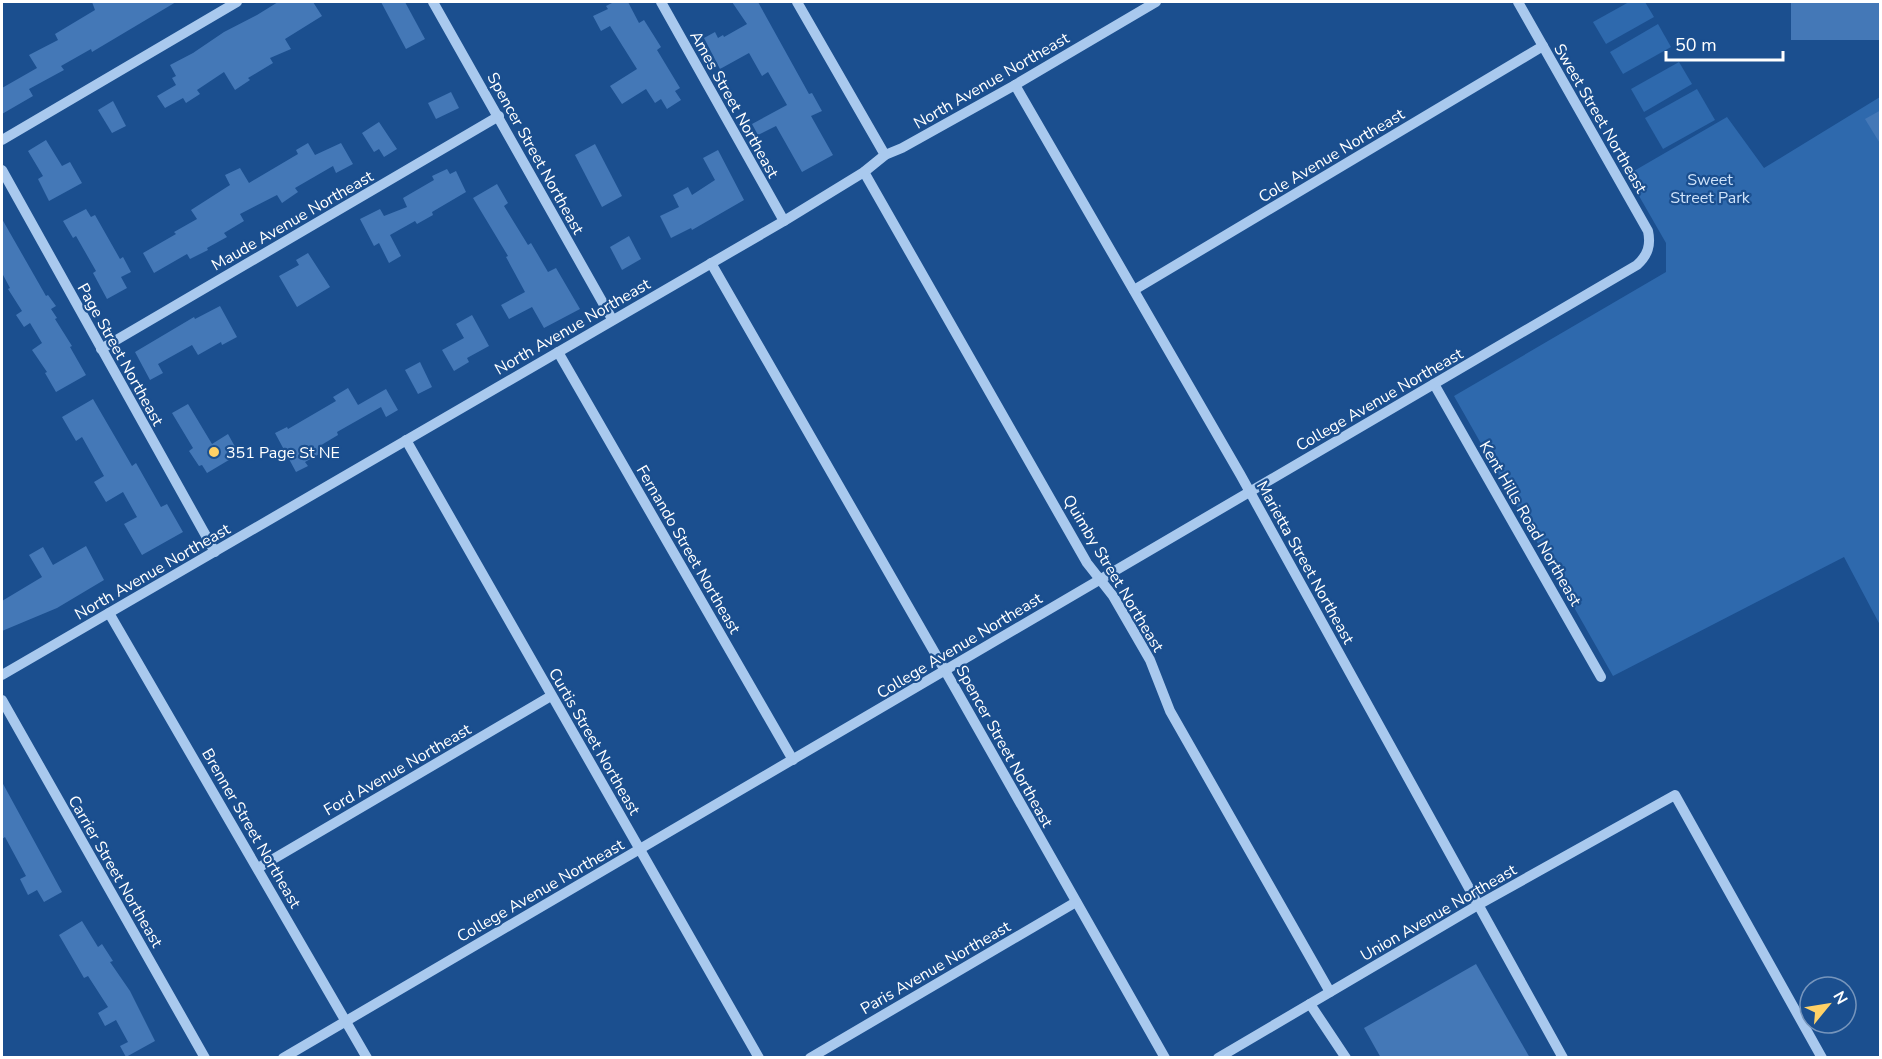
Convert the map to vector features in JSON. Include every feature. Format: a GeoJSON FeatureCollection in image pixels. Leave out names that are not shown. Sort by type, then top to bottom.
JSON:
{"type":"FeatureCollection","features":[{"type":"Feature","properties":{"kind":"street"},"geometry":{"type":"LineString","coordinates":[[2,140],[237,2]]}},
{"type":"Feature","properties":{"kind":"street","name":"Spencer Street Northeast"},"geometry":{"type":"LineString","coordinates":[[433,2],[612,319]]}},
{"type":"Feature","properties":{"kind":"street","name":"Ames Street Northeast"},"geometry":{"type":"LineString","coordinates":[[661,2],[784,221]]}},
{"type":"Feature","properties":{"kind":"street"},"geometry":{"type":"LineString","coordinates":[[797,2],[885,155]]}},
{"type":"Feature","properties":{"kind":"street","name":"North Avenue Northeast"},"geometry":{"type":"LineString","coordinates":[[2,675],[784,221],[864,172],[885,155],[902,148],[1015,85],[1156,2]]}},
{"type":"Feature","properties":{"kind":"street","name":"Sweet Street Northeast"},"geometry":{"type":"LineString","coordinates":[[1518,2],[1643,221],[1649,240],[1647,253]]}},
{"type":"Feature","properties":{"kind":"street","name":"Cole Avenue Northeast"},"geometry":{"type":"LineString","coordinates":[[1134,290],[1543,46]]}},
{"type":"Feature","properties":{"kind":"street","name":"Marietta Street Northeast"},"geometry":{"type":"LineString","coordinates":[[1015,85],[1250,491],[1563,1058]]}},
{"type":"Feature","properties":{"kind":"street","name":"Maude Avenue Northeast"},"geometry":{"type":"LineString","coordinates":[[101,349],[499,116]]}},
{"type":"Feature","properties":{"kind":"street","name":"Page Street Northeast"},"geometry":{"type":"LineString","coordinates":[[2,170],[215,552]]}},
{"type":"Feature","properties":{"kind":"street","name":"Quimby Street Northeast"},"geometry":{"type":"LineString","coordinates":[[864,172],[1087,563],[1113,596],[1150,660],[1170,711],[1330,992]]}},
{"type":"Feature","properties":{"kind":"street","name":"College Avenue Northeast"},"geometry":{"type":"LineString","coordinates":[[283,1058],[1628,272],[1647,253]]}},
{"type":"Feature","properties":{"kind":"street","name":"Spencer Street Northeast"},"geometry":{"type":"LineString","coordinates":[[711,263],[1165,1058]]}},
{"type":"Feature","properties":{"kind":"street","name":"Fernando Street Northeast"},"geometry":{"type":"LineString","coordinates":[[558,352],[793,760]]}},
{"type":"Feature","properties":{"kind":"street","name":"Kent Hills Road Northeast"},"geometry":{"type":"LineString","coordinates":[[1434,384],[1601,677]]}},
{"type":"Feature","properties":{"kind":"street","name":"Curtis Street Northeast"},"geometry":{"type":"LineString","coordinates":[[406,440],[759,1058]]}},
{"type":"Feature","properties":{"kind":"street","name":"Brenner Street Northeast"},"geometry":{"type":"LineString","coordinates":[[109,613],[367,1058]]}},
{"type":"Feature","properties":{"kind":"street","name":"Ford Avenue Northeast"},"geometry":{"type":"LineString","coordinates":[[258,868],[551,696]]}},
{"type":"Feature","properties":{"kind":"street","name":"Carrier Street Northeast"},"geometry":{"type":"LineString","coordinates":[[2,700],[205,1058]]}},
{"type":"Feature","properties":{"kind":"street","name":"Union Avenue Northeast"},"geometry":{"type":"LineString","coordinates":[[1218,1058],[1478,905],[1675,795],[1822,1058]]}},
{"type":"Feature","properties":{"kind":"street","name":"Paris Avenue Northeast"},"geometry":{"type":"LineString","coordinates":[[810,1058],[1076,902]]}},
{"type":"Feature","properties":{"kind":"street"},"geometry":{"type":"LineString","coordinates":[[1310,1004],[1346,1058]]}},
{"type":"Feature","properties":{"kind":"green space"},"geometry":{"type":"Polygon","coordinates":[[[1629,2],[1645,2],[1654,17],[1606,44],[1593,22],[1629,2]]]}},
{"type":"Feature","properties":{"kind":"green space"},"geometry":{"type":"Polygon","coordinates":[[[1658,24],[1671,47],[1623,74],[1610,52],[1658,24]]]}},
{"type":"Feature","properties":{"kind":"green space"},"geometry":{"type":"Polygon","coordinates":[[[1679,62],[1692,84],[1644,112],[1631,89],[1679,62]]]}},
{"type":"Feature","properties":{"kind":"green space"},"geometry":{"type":"Polygon","coordinates":[[[1697,89],[1715,120],[1663,149],[1645,118],[1697,89]]]}},
{"type":"Feature","properties":{"kind":"green space","name":"Sweet Street Park"},"geometry":{"type":"Polygon","coordinates":[[[1880,97],[1880,625],[1844,557],[1613,676],[1454,396],[1666,272],[1666,243],[1627,175],[1727,117],[1764,168],[1880,97]]]}},
{"type":"Feature","properties":{"kind":"building"},"geometry":{"type":"Polygon","coordinates":[[[92,2],[176,2],[92,52],[91,49],[61,66],[64,70],[29,89],[33,96],[2,114],[2,88],[37,68],[29,55],[58,40],[55,34],[95,10],[92,2]]]}},
{"type":"Feature","properties":{"kind":"building"},"geometry":{"type":"Polygon","coordinates":[[[278,2],[313,2],[322,16],[285,39],[291,49],[270,58],[273,63],[248,78],[250,80],[235,90],[224,72],[197,90],[200,94],[186,103],[183,98],[165,108],[157,96],[176,85],[172,78],[176,76],[170,65],[278,2]]]}},
{"type":"Feature","properties":{"kind":"building"},"geometry":{"type":"Polygon","coordinates":[[[381,2],[405,2],[425,39],[406,49],[381,2]]]}},
{"type":"Feature","properties":{"kind":"building"},"geometry":{"type":"Polygon","coordinates":[[[614,2],[628,2],[639,23],[644,20],[661,47],[657,50],[680,88],[675,91],[681,100],[667,109],[661,99],[655,103],[646,89],[622,104],[610,86],[637,69],[610,26],[601,31],[593,16],[608,9],[606,6],[614,2]]]}},
{"type":"Feature","properties":{"kind":"building"},"geometry":{"type":"Polygon","coordinates":[[[732,2],[758,2],[809,94],[812,93],[822,111],[811,116],[833,155],[802,172],[776,126],[758,135],[752,124],[787,105],[768,72],[762,76],[749,53],[720,69],[704,38],[715,32],[718,38],[723,35],[724,37],[747,24],[732,2]]]}},
{"type":"Feature","properties":{"kind":"building"},"geometry":{"type":"Polygon","coordinates":[[[1791,2],[1881,2],[1881,40],[1791,40],[1791,2]]]}},
{"type":"Feature","properties":{"kind":"building"},"geometry":{"type":"Polygon","coordinates":[[[451,92],[459,108],[436,119],[428,103],[451,92]]]}},
{"type":"Feature","properties":{"kind":"building"},"geometry":{"type":"Polygon","coordinates":[[[113,101],[126,126],[112,133],[98,110],[113,101]]]}},
{"type":"Feature","properties":{"kind":"building"},"geometry":{"type":"Polygon","coordinates":[[[1881,110],[1881,145],[1865,119],[1881,110]]]}},
{"type":"Feature","properties":{"kind":"building"},"geometry":{"type":"Polygon","coordinates":[[[379,122],[397,149],[384,157],[379,149],[374,152],[362,133],[379,122]]]}},
{"type":"Feature","properties":{"kind":"building"},"geometry":{"type":"Polygon","coordinates":[[[46,140],[62,166],[70,162],[82,183],[49,201],[38,179],[43,176],[28,151],[46,140]]]}},
{"type":"Feature","properties":{"kind":"building"},"geometry":{"type":"Polygon","coordinates":[[[308,143],[315,155],[341,143],[353,164],[336,173],[333,166],[295,188],[298,192],[282,203],[277,195],[240,214],[244,221],[224,233],[227,237],[190,259],[187,254],[154,273],[143,253],[197,219],[191,210],[230,185],[225,175],[240,168],[249,183],[298,154],[296,150],[308,143]]]}},
{"type":"Feature","properties":{"kind":"building"},"geometry":{"type":"Polygon","coordinates":[[[595,144],[622,196],[602,207],[575,155],[595,144]]]}},
{"type":"Feature","properties":{"kind":"building"},"geometry":{"type":"Polygon","coordinates":[[[718,150],[744,200],[692,230],[691,228],[671,238],[660,216],[679,207],[673,195],[688,187],[692,195],[715,180],[703,158],[718,150]]]}},
{"type":"Feature","properties":{"kind":"building"},"geometry":{"type":"Polygon","coordinates":[[[447,169],[450,174],[456,171],[466,192],[432,212],[433,215],[417,224],[415,221],[390,235],[401,256],[389,263],[379,243],[374,246],[360,219],[380,209],[384,216],[407,207],[403,198],[434,180],[432,176],[447,169]]]}},
{"type":"Feature","properties":{"kind":"building"},"geometry":{"type":"Polygon","coordinates":[[[497,184],[508,203],[504,206],[528,245],[531,243],[548,272],[556,268],[580,309],[544,328],[532,307],[509,319],[501,305],[525,292],[506,257],[508,256],[473,198],[497,184]]]}},
{"type":"Feature","properties":{"kind":"building"},"geometry":{"type":"Polygon","coordinates":[[[86,209],[91,217],[95,215],[120,259],[123,257],[131,272],[121,277],[127,288],[107,299],[93,273],[96,271],[76,236],[73,238],[63,221],[86,209]]]}},
{"type":"Feature","properties":{"kind":"building"},"geometry":{"type":"Polygon","coordinates":[[[2,219],[46,296],[48,295],[56,306],[51,309],[57,318],[55,319],[86,375],[56,392],[45,373],[47,372],[32,350],[42,343],[30,323],[24,327],[16,315],[22,311],[8,289],[10,288],[2,273],[2,219]]]}},
{"type":"Feature","properties":{"kind":"building"},"geometry":{"type":"Polygon","coordinates":[[[629,236],[641,259],[622,270],[610,247],[629,236]]]}},
{"type":"Feature","properties":{"kind":"building"},"geometry":{"type":"Polygon","coordinates":[[[308,253],[330,287],[297,307],[279,276],[299,265],[296,260],[308,253]]]}},
{"type":"Feature","properties":{"kind":"building"},"geometry":{"type":"Polygon","coordinates":[[[220,306],[237,337],[222,345],[221,342],[198,355],[192,345],[158,364],[163,373],[150,380],[135,352],[194,317],[195,319],[220,306]]]}},
{"type":"Feature","properties":{"kind":"building"},"geometry":{"type":"Polygon","coordinates":[[[472,315],[489,346],[467,358],[469,362],[454,371],[442,350],[464,338],[456,324],[472,315]]]}},
{"type":"Feature","properties":{"kind":"building"},"geometry":{"type":"Polygon","coordinates":[[[420,362],[432,387],[418,394],[405,370],[420,362]]]}},
{"type":"Feature","properties":{"kind":"building"},"geometry":{"type":"Polygon","coordinates":[[[348,388],[358,405],[386,389],[398,410],[386,417],[381,407],[337,432],[338,435],[318,447],[321,453],[305,462],[308,466],[296,472],[275,433],[287,427],[288,429],[336,401],[333,397],[348,388]]]}},
{"type":"Feature","properties":{"kind":"building"},"geometry":{"type":"Polygon","coordinates":[[[93,399],[132,466],[136,463],[161,507],[167,504],[183,532],[142,555],[124,524],[137,517],[123,492],[106,502],[94,482],[104,476],[82,437],[76,441],[62,417],[93,399]]]}},
{"type":"Feature","properties":{"kind":"building"},"geometry":{"type":"Polygon","coordinates":[[[188,404],[212,444],[228,434],[239,454],[207,473],[189,451],[193,448],[172,413],[188,404]]]}},
{"type":"Feature","properties":{"kind":"building"},"geometry":{"type":"Polygon","coordinates":[[[86,546],[104,580],[57,608],[2,631],[2,601],[42,577],[29,555],[43,547],[53,565],[86,546]]]}},
{"type":"Feature","properties":{"kind":"building"},"geometry":{"type":"Polygon","coordinates":[[[2,782],[62,892],[44,902],[37,890],[28,895],[20,879],[26,876],[5,837],[2,839],[2,782]]]}},
{"type":"Feature","properties":{"kind":"building"},"geometry":{"type":"Polygon","coordinates":[[[82,921],[98,947],[102,944],[113,961],[110,962],[130,991],[155,1041],[126,1057],[120,1046],[128,1042],[116,1020],[105,1026],[98,1013],[108,1007],[88,976],[84,978],[59,935],[82,921]]]}},
{"type":"Feature","properties":{"kind":"building"},"geometry":{"type":"Polygon","coordinates":[[[1476,964],[1530,1058],[1381,1058],[1364,1028],[1476,964]]]}},
{"type":"Feature","properties":{"kind":"place","name":"351 Page St NE"},"geometry":{"type":"Point","coordinates":[214,452]}}]}
